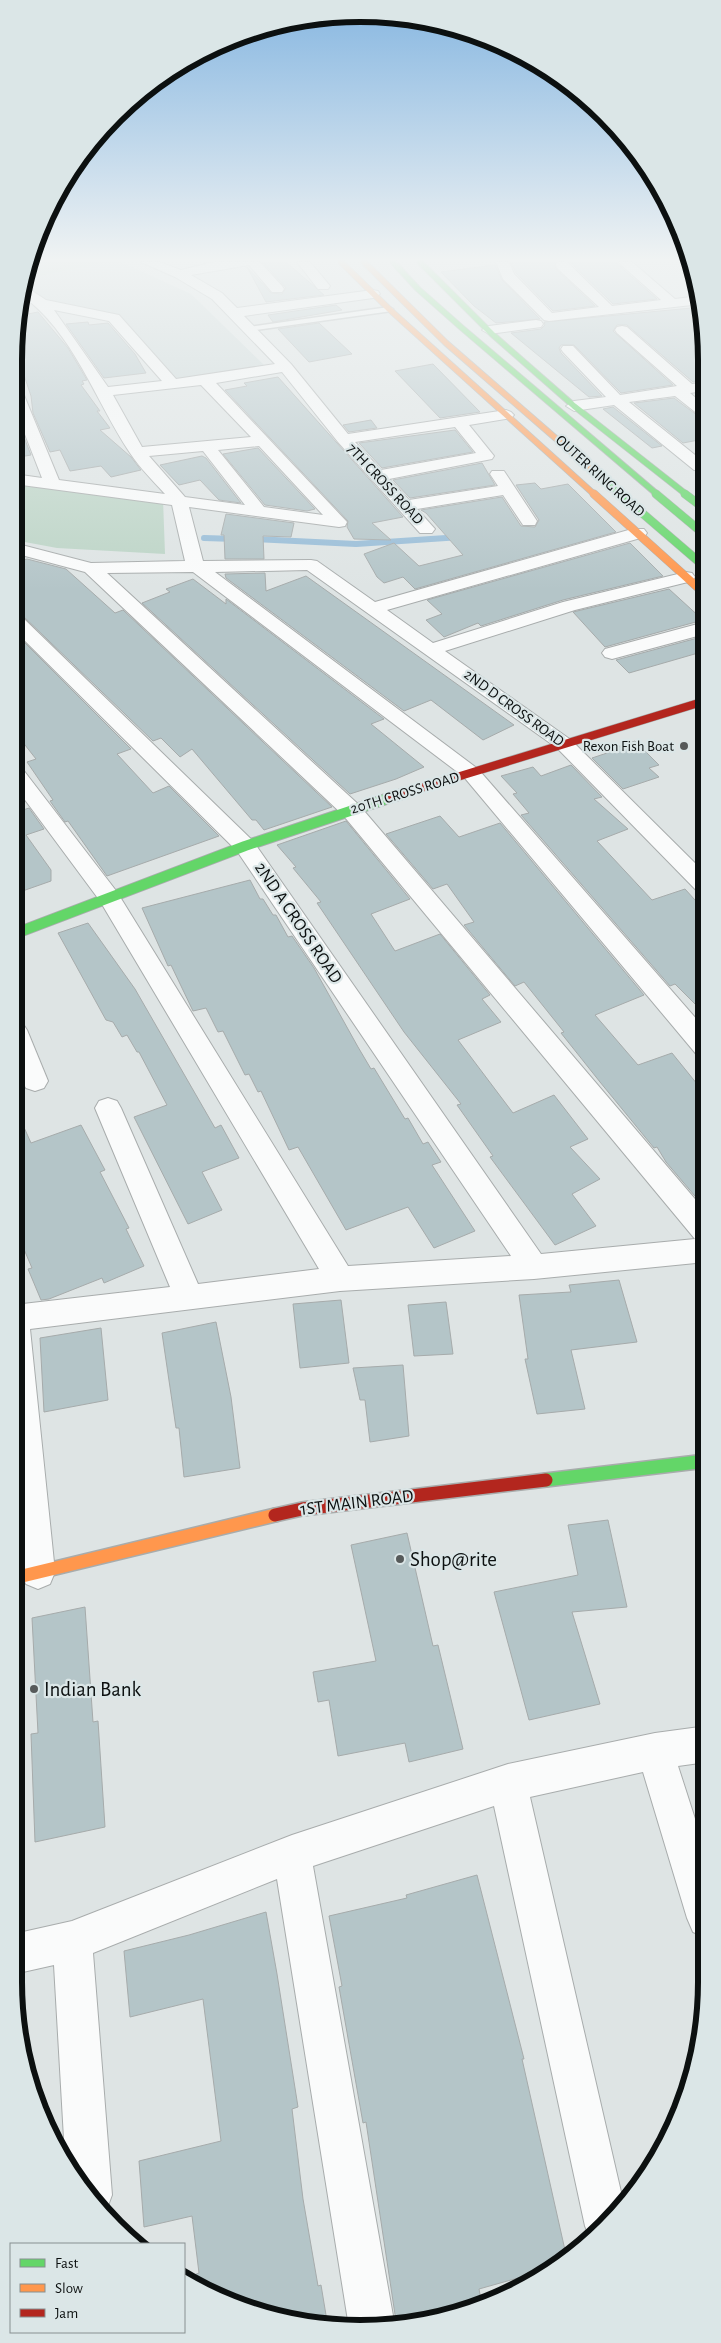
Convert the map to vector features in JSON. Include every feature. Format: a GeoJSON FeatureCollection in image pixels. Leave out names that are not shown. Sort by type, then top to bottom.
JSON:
{"type":"FeatureCollection","features":[{"type":"Feature","properties":{"kind":"main road"},"geometry":{"type":"LineString","coordinates":[[458,371],[698,588]]}},
{"type":"Feature","properties":{"kind":"main road","name":"OUTER RING ROAD"},"geometry":{"type":"LineString","coordinates":[[479,371],[698,561]]}},
{"type":"Feature","properties":{"kind":"main road","name":"OUTER RING ROAD"},"geometry":{"type":"LineString","coordinates":[[513,371],[698,529]]}},
{"type":"Feature","properties":{"kind":"main road"},"geometry":{"type":"LineString","coordinates":[[535,371],[574,406],[698,503]]}},
{"type":"Feature","properties":{"kind":"main road","name":"20TH CROSS ROAD"},"geometry":{"type":"LineString","coordinates":[[22,931],[245,846],[351,810],[698,703]]}},
{"type":"Feature","properties":{"kind":"main road","name":"1ST MAIN ROAD"},"geometry":{"type":"LineString","coordinates":[[26,1575],[302,1509],[698,1462]]}},
{"type":"Feature","properties":{"kind":"street"},"geometry":{"type":"LineString","coordinates":[[90,371],[137,452],[179,500],[195,565],[471,773],[698,1039]]}},
{"type":"Feature","properties":{"kind":"street"},"geometry":{"type":"LineString","coordinates":[[162,371],[173,384]]}},
{"type":"Feature","properties":{"kind":"street"},"geometry":{"type":"LineString","coordinates":[[104,392],[205,380],[255,371]]}},
{"type":"Feature","properties":{"kind":"street","name":"7TH CROSS ROAD"},"geometry":{"type":"LineString","coordinates":[[290,371],[344,440],[426,529]]}},
{"type":"Feature","properties":{"kind":"street"},"geometry":{"type":"LineString","coordinates":[[589,371],[616,399],[698,465]]}},
{"type":"Feature","properties":{"kind":"street"},"geometry":{"type":"LineString","coordinates":[[664,371],[698,406]]}},
{"type":"Feature","properties":{"kind":"street"},"geometry":{"type":"LineString","coordinates":[[22,480],[339,522],[205,380]]}},
{"type":"Feature","properties":{"kind":"street"},"geometry":{"type":"LineString","coordinates":[[574,406],[698,388]]}},
{"type":"Feature","properties":{"kind":"street"},"geometry":{"type":"LineString","coordinates":[[22,408],[52,483]]}},
{"type":"Feature","properties":{"kind":"street"},"geometry":{"type":"LineString","coordinates":[[344,440],[506,415]]}},
{"type":"Feature","properties":{"kind":"street"},"geometry":{"type":"LineString","coordinates":[[459,422],[486,456],[529,521]]}},
{"type":"Feature","properties":{"kind":"street"},"geometry":{"type":"LineString","coordinates":[[137,452],[263,440]]}},
{"type":"Feature","properties":{"kind":"street"},"geometry":{"type":"LineString","coordinates":[[206,445],[258,510]]}},
{"type":"Feature","properties":{"kind":"street"},"geometry":{"type":"LineString","coordinates":[[377,476],[486,456]]}},
{"type":"Feature","properties":{"kind":"street"},"geometry":{"type":"LineString","coordinates":[[406,506],[508,489]]}},
{"type":"Feature","properties":{"kind":"street"},"geometry":{"type":"LineString","coordinates":[[374,608],[638,533]]}},
{"type":"Feature","properties":{"kind":"street"},"geometry":{"type":"LineString","coordinates":[[22,550],[90,568],[351,810],[698,1222]]}},
{"type":"Feature","properties":{"kind":"street","name":"2ND D CROSS ROAD"},"geometry":{"type":"LineString","coordinates":[[90,568],[311,564],[564,744],[698,879]]}},
{"type":"Feature","properties":{"kind":"street"},"geometry":{"type":"LineString","coordinates":[[432,649],[569,606],[686,577]]}},
{"type":"Feature","properties":{"kind":"street","name":"2ND A CROSS ROAD"},"geometry":{"type":"LineString","coordinates":[[22,628],[245,846],[534,1267]]}},
{"type":"Feature","properties":{"kind":"street"},"geometry":{"type":"LineString","coordinates":[[612,653],[698,630]]}},
{"type":"Feature","properties":{"kind":"street"},"geometry":{"type":"LineString","coordinates":[[22,782],[109,897],[340,1279]]}},
{"type":"Feature","properties":{"kind":"street"},"geometry":{"type":"LineString","coordinates":[[22,1049],[35,1081]]}},
{"type":"Feature","properties":{"kind":"street"},"geometry":{"type":"LineString","coordinates":[[108,1108],[189,1297]]}},
{"type":"Feature","properties":{"kind":"street"},"geometry":{"type":"LineString","coordinates":[[22,1317],[340,1279],[534,1267],[698,1251]]}},
{"type":"Feature","properties":{"kind":"street"},"geometry":{"type":"LineString","coordinates":[[22,1489],[26,1575]]}},
{"type":"Feature","properties":{"kind":"street"},"geometry":{"type":"LineString","coordinates":[[22,1952],[72,1941],[292,1854],[508,1783],[656,1751],[698,1745]]}},
{"type":"Feature","properties":{"kind":"street"},"geometry":{"type":"LineString","coordinates":[[656,1751],[698,1889]]}},
{"type":"Feature","properties":{"kind":"street"},"geometry":{"type":"LineString","coordinates":[[508,1783],[605,2216]]}},
{"type":"Feature","properties":{"kind":"street"},"geometry":{"type":"LineString","coordinates":[[292,1854],[371,2320]]}},
{"type":"Feature","properties":{"kind":"street"},"geometry":{"type":"LineString","coordinates":[[72,1941],[89,2184]]}},
{"type":"Feature","properties":{"kind":"shaded area"},"geometry":{"type":"Polygon","coordinates":[[[170,371],[234,371],[177,379],[170,371]]]}},
{"type":"Feature","properties":{"kind":"green space"},"geometry":{"type":"Polygon","coordinates":[[[22,485],[163,499],[165,554],[57,548],[22,541],[22,485]]]}},
{"type":"Feature","properties":{"kind":"building"},"geometry":{"type":"Polygon","coordinates":[[[23,371],[82,371],[87,380],[82,381],[84,384],[81,385],[110,428],[100,430],[131,457],[141,470],[111,477],[101,466],[70,471],[60,450],[50,452],[33,413],[31,396],[23,371]]]}},
{"type":"Feature","properties":{"kind":"building"},"geometry":{"type":"Polygon","coordinates":[[[99,371],[145,371],[146,373],[104,378],[99,371]]]}},
{"type":"Feature","properties":{"kind":"building"},"geometry":{"type":"Polygon","coordinates":[[[395,371],[440,371],[480,412],[440,418],[395,371]]]}},
{"type":"Feature","properties":{"kind":"building"},"geometry":{"type":"Polygon","coordinates":[[[558,371],[578,371],[602,396],[589,397],[558,371]]]}},
{"type":"Feature","properties":{"kind":"building"},"geometry":{"type":"Polygon","coordinates":[[[600,371],[658,371],[673,385],[621,393],[600,371]]]}},
{"type":"Feature","properties":{"kind":"building"},"geometry":{"type":"Polygon","coordinates":[[[681,371],[698,371],[698,382],[693,382],[681,371]]]}},
{"type":"Feature","properties":{"kind":"building"},"geometry":{"type":"Polygon","coordinates":[[[278,377],[403,517],[372,523],[391,540],[354,539],[347,527],[348,521],[225,390],[247,386],[244,383],[278,377]]]}},
{"type":"Feature","properties":{"kind":"building"},"geometry":{"type":"Polygon","coordinates":[[[674,398],[698,416],[698,440],[683,443],[634,403],[674,398]]]}},
{"type":"Feature","properties":{"kind":"building"},"geometry":{"type":"Polygon","coordinates":[[[613,407],[662,446],[652,448],[603,409],[613,407]]]}},
{"type":"Feature","properties":{"kind":"building"},"geometry":{"type":"Polygon","coordinates":[[[371,420],[377,428],[349,432],[343,425],[371,420]]]}},
{"type":"Feature","properties":{"kind":"building"},"geometry":{"type":"Polygon","coordinates":[[[455,430],[473,452],[382,468],[359,443],[455,430]]]}},
{"type":"Feature","properties":{"kind":"building"},"geometry":{"type":"Polygon","coordinates":[[[22,432],[31,455],[22,457],[22,432]]]}},
{"type":"Feature","properties":{"kind":"building"},"geometry":{"type":"Polygon","coordinates":[[[258,448],[315,509],[307,511],[265,505],[223,454],[258,448]]]}},
{"type":"Feature","properties":{"kind":"building"},"geometry":{"type":"Polygon","coordinates":[[[202,456],[206,458],[241,503],[219,500],[200,480],[179,485],[160,465],[202,456]]]}},
{"type":"Feature","properties":{"kind":"building"},"geometry":{"type":"Polygon","coordinates":[[[482,463],[495,485],[410,498],[393,480],[482,463]]]}},
{"type":"Feature","properties":{"kind":"building"},"geometry":{"type":"Polygon","coordinates":[[[535,483],[541,489],[568,484],[616,532],[415,589],[403,577],[384,583],[377,577],[364,554],[394,543],[419,566],[463,555],[426,513],[421,510],[502,497],[521,526],[535,527],[539,520],[516,485],[535,483]]]}},
{"type":"Feature","properties":{"kind":"building"},"geometry":{"type":"Polygon","coordinates":[[[226,514],[294,523],[291,537],[263,536],[264,559],[225,559],[224,535],[221,535],[226,514]]]}},
{"type":"Feature","properties":{"kind":"building"},"geometry":{"type":"Polygon","coordinates":[[[630,543],[663,576],[563,600],[481,626],[478,623],[444,637],[426,620],[442,614],[427,600],[630,543]]]}},
{"type":"Feature","properties":{"kind":"building"},"geometry":{"type":"Polygon","coordinates":[[[27,559],[66,569],[115,613],[123,610],[332,807],[264,830],[256,820],[252,820],[192,749],[180,757],[161,738],[153,741],[22,615],[22,561],[27,559]]]}},
{"type":"Feature","properties":{"kind":"building"},"geometry":{"type":"Polygon","coordinates":[[[265,573],[266,591],[306,576],[514,725],[483,740],[431,700],[404,711],[226,578],[225,574],[265,573]]]}},
{"type":"Feature","properties":{"kind":"building"},"geometry":{"type":"Polygon","coordinates":[[[193,579],[226,604],[226,599],[384,719],[371,724],[424,767],[396,779],[350,794],[142,603],[170,592],[166,589],[193,579]]]}},
{"type":"Feature","properties":{"kind":"building"},"geometry":{"type":"Polygon","coordinates":[[[669,589],[698,615],[698,621],[605,647],[573,612],[669,589]]]}},
{"type":"Feature","properties":{"kind":"building"},"geometry":{"type":"Polygon","coordinates":[[[698,638],[698,653],[629,673],[616,660],[698,638]]]}},
{"type":"Feature","properties":{"kind":"building"},"geometry":{"type":"Polygon","coordinates":[[[22,640],[131,749],[117,754],[153,793],[169,786],[219,836],[107,876],[68,821],[65,822],[50,801],[53,800],[27,762],[36,759],[22,741],[22,640]]]}},
{"type":"Feature","properties":{"kind":"building"},"geometry":{"type":"Polygon","coordinates":[[[635,741],[659,765],[649,768],[659,777],[623,789],[592,758],[610,752],[608,750],[635,741]]]}},
{"type":"Feature","properties":{"kind":"building"},"geometry":{"type":"Polygon","coordinates":[[[571,765],[602,797],[594,799],[628,829],[597,841],[652,900],[685,889],[698,903],[698,1007],[675,984],[670,986],[521,815],[529,813],[513,794],[517,793],[501,776],[533,767],[541,776],[571,765]]]}},
{"type":"Feature","properties":{"kind":"building"},"geometry":{"type":"Polygon","coordinates":[[[29,808],[44,829],[26,835],[51,870],[51,881],[22,891],[22,810],[29,808]]]}},
{"type":"Feature","properties":{"kind":"building"},"geometry":{"type":"Polygon","coordinates":[[[440,816],[459,837],[500,823],[644,995],[595,1015],[638,1065],[672,1053],[698,1085],[698,1200],[666,1162],[657,1147],[654,1148],[600,1082],[561,1033],[564,1032],[524,982],[515,986],[464,925],[474,922],[447,884],[433,889],[386,834],[440,816]]]}},
{"type":"Feature","properties":{"kind":"building"},"geometry":{"type":"Polygon","coordinates":[[[346,821],[410,899],[371,914],[395,951],[440,934],[490,995],[482,999],[501,1022],[458,1040],[513,1113],[554,1095],[588,1139],[570,1147],[600,1179],[572,1194],[596,1226],[555,1245],[490,1157],[493,1156],[457,1105],[461,1104],[404,1032],[317,903],[321,902],[293,868],[296,867],[277,845],[346,821]]]}},
{"type":"Feature","properties":{"kind":"building"},"geometry":{"type":"Polygon","coordinates":[[[250,880],[260,899],[263,899],[273,915],[276,915],[288,937],[292,936],[314,968],[371,1069],[374,1068],[405,1119],[408,1118],[423,1144],[428,1142],[441,1162],[432,1165],[475,1231],[434,1248],[408,1207],[346,1230],[298,1147],[289,1150],[261,1091],[258,1092],[249,1074],[245,1075],[223,1031],[218,1032],[206,1008],[193,1011],[171,965],[168,966],[142,908],[250,880]]]}},
{"type":"Feature","properties":{"kind":"building"},"geometry":{"type":"Polygon","coordinates":[[[88,923],[135,989],[215,1128],[221,1125],[239,1158],[202,1172],[222,1210],[188,1224],[134,1117],[167,1105],[139,1052],[137,1052],[127,1035],[122,1037],[113,1022],[106,1020],[58,933],[88,923]]]}},
{"type":"Feature","properties":{"kind":"building"},"geometry":{"type":"Polygon","coordinates":[[[22,1123],[31,1143],[81,1125],[105,1170],[100,1172],[129,1228],[126,1229],[144,1266],[104,1283],[102,1278],[49,1299],[41,1300],[28,1269],[32,1268],[22,1245],[22,1123]]]}},
{"type":"Feature","properties":{"kind":"building"},"geometry":{"type":"Polygon","coordinates":[[[619,1280],[637,1342],[571,1350],[585,1409],[537,1414],[525,1359],[528,1359],[519,1295],[571,1292],[569,1285],[619,1280]]]}},
{"type":"Feature","properties":{"kind":"building"},"geometry":{"type":"Polygon","coordinates":[[[341,1300],[349,1363],[300,1368],[293,1304],[341,1300]]]}},
{"type":"Feature","properties":{"kind":"building"},"geometry":{"type":"Polygon","coordinates":[[[446,1302],[453,1354],[414,1356],[408,1305],[446,1302]]]}},
{"type":"Feature","properties":{"kind":"building"},"geometry":{"type":"Polygon","coordinates":[[[216,1322],[231,1397],[240,1468],[184,1477],[179,1428],[176,1428],[162,1333],[216,1322]]]}},
{"type":"Feature","properties":{"kind":"building"},"geometry":{"type":"Polygon","coordinates":[[[101,1328],[108,1400],[44,1412],[40,1338],[101,1328]]]}},
{"type":"Feature","properties":{"kind":"building"},"geometry":{"type":"Polygon","coordinates":[[[403,1365],[409,1436],[370,1442],[365,1400],[360,1400],[353,1368],[403,1365]]]}},
{"type":"Feature","properties":{"kind":"building"},"geometry":{"type":"Polygon","coordinates":[[[608,1520],[627,1607],[572,1612],[600,1704],[529,1720],[494,1592],[578,1575],[568,1525],[608,1520]]]}},
{"type":"Feature","properties":{"kind":"building"},"geometry":{"type":"Polygon","coordinates":[[[407,1533],[433,1646],[438,1645],[463,1749],[409,1762],[405,1743],[338,1756],[329,1700],[318,1702],[313,1672],[376,1661],[351,1545],[407,1533]]]}},
{"type":"Feature","properties":{"kind":"building"},"geometry":{"type":"Polygon","coordinates":[[[85,1607],[93,1722],[98,1721],[105,1827],[35,1842],[31,1734],[38,1733],[32,1618],[85,1607]]]}},
{"type":"Feature","properties":{"kind":"building"},"geometry":{"type":"Polygon","coordinates":[[[477,1875],[524,2059],[522,2059],[565,2251],[529,2275],[479,2289],[481,2299],[419,2315],[396,2319],[366,2122],[363,2123],[339,1987],[342,1986],[329,1916],[407,1898],[406,1895],[477,1875]]]}},
{"type":"Feature","properties":{"kind":"building"},"geometry":{"type":"Polygon","coordinates":[[[266,1912],[298,2107],[292,2109],[303,2199],[318,2286],[321,2285],[327,2319],[295,2314],[252,2303],[211,2286],[192,2276],[199,2273],[192,2216],[144,2227],[139,2161],[221,2141],[203,1999],[130,2017],[124,1951],[189,1935],[266,1912]]]}},
{"type":"Feature","properties":{"kind":"waterway"},"geometry":{"type":"LineString","coordinates":[[252,539],[356,544],[461,537]]}},
{"type":"Feature","properties":{"kind":"waterway"},"geometry":{"type":"LineString","coordinates":[[204,538],[236,539]]}},
{"type":"Feature","properties":{"kind":"traffic: fast"},"geometry":{"type":"LineString","coordinates":[[513,371],[698,529]]}},
{"type":"Feature","properties":{"kind":"traffic: fast"},"geometry":{"type":"LineString","coordinates":[[535,371],[574,406],[698,503]]}},
{"type":"Feature","properties":{"kind":"traffic: fast"},"geometry":{"type":"LineString","coordinates":[[591,469],[698,561]]}},
{"type":"Feature","properties":{"kind":"traffic: fast"},"geometry":{"type":"LineString","coordinates":[[22,931],[245,846],[389,798]]}},
{"type":"Feature","properties":{"kind":"traffic: fast"},"geometry":{"type":"LineString","coordinates":[[546,1480],[698,1462]]}},
{"type":"Feature","properties":{"kind":"traffic: slow"},"geometry":{"type":"LineString","coordinates":[[458,371],[698,588]]}},
{"type":"Feature","properties":{"kind":"traffic: slow"},"geometry":{"type":"LineString","coordinates":[[478,371],[591,469]]}},
{"type":"Feature","properties":{"kind":"traffic: slow"},"geometry":{"type":"LineString","coordinates":[[22,1576],[275,1515]]}},
{"type":"Feature","properties":{"kind":"traffic: jam"},"geometry":{"type":"LineString","coordinates":[[389,798],[698,703]]}},
{"type":"Feature","properties":{"kind":"traffic: jam"},"geometry":{"type":"LineString","coordinates":[[275,1515],[302,1509],[546,1480]]}},
{"type":"Feature","properties":{"kind":"place","name":"Rexon Fish Boat"},"geometry":{"type":"Point","coordinates":[684,746]}},
{"type":"Feature","properties":{"kind":"place","name":"Shop@rite"},"geometry":{"type":"Point","coordinates":[400,1559]}},
{"type":"Feature","properties":{"kind":"place","name":"Indian Bank"},"geometry":{"type":"Point","coordinates":[34,1689]}}]}
